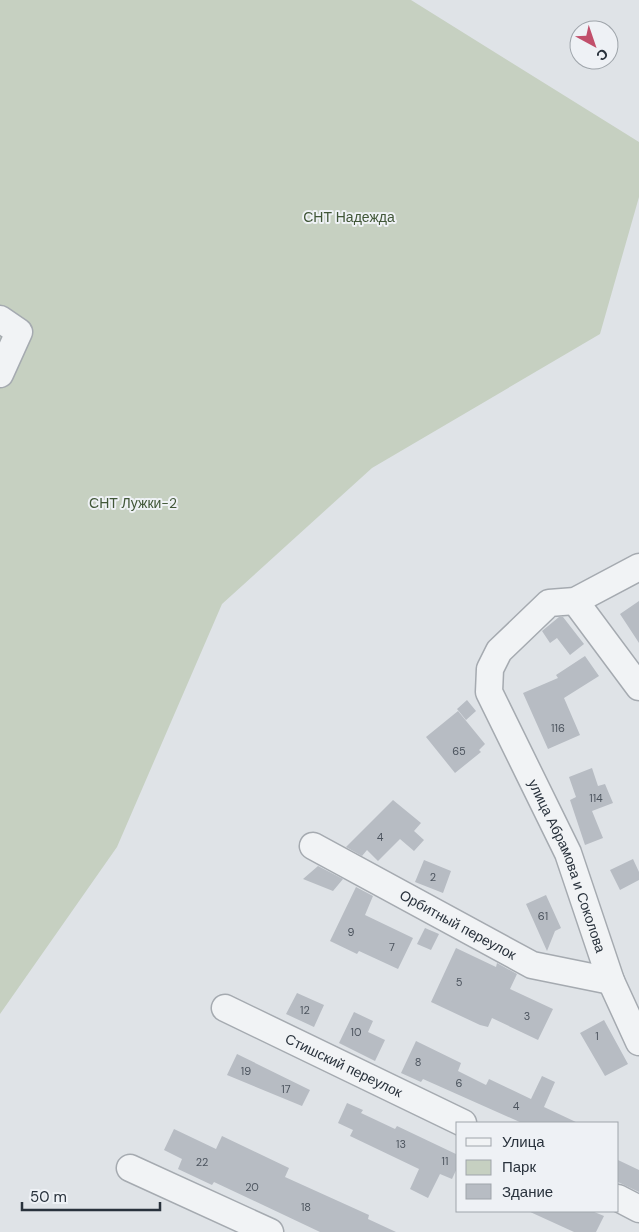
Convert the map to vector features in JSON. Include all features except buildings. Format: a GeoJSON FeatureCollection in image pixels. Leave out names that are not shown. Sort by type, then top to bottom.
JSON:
{"type":"FeatureCollection","features":[{"type":"Feature","properties":{"kind":"street"},"geometry":{"type":"LineString","coordinates":[[0,319],[19,332],[0,374]]}},
{"type":"Feature","properties":{"kind":"street"},"geometry":{"type":"LineString","coordinates":[[639,567],[575,601],[639,687]]}},
{"type":"Feature","properties":{"kind":"street","name":"улица Абрамова и Соколова"},"geometry":{"type":"LineString","coordinates":[[575,601],[549,603],[499,651],[490,669],[489,692],[568,853],[611,981],[639,1042]]}},
{"type":"Feature","properties":{"kind":"street","name":"Орбитный переулок"},"geometry":{"type":"LineString","coordinates":[[313,846],[532,965],[611,981]]}},
{"type":"Feature","properties":{"kind":"street","name":"Стишский переулок"},"geometry":{"type":"LineString","coordinates":[[225,1008],[461,1122]]}},
{"type":"Feature","properties":{"kind":"street"},"geometry":{"type":"LineString","coordinates":[[130,1168],[270,1232]]}},
{"type":"Feature","properties":{"kind":"street"},"geometry":{"type":"LineString","coordinates":[[619,1199],[639,1209]]}},
{"type":"Feature","properties":{"kind":"green space","name":"СНТ Надежда"},"geometry":{"type":"Polygon","coordinates":[[[0,0],[411,0],[639,142],[639,197],[600,334],[372,468],[222,604],[117,847],[0,1014],[0,0]]]}},
{"type":"Feature","properties":{"kind":"park label","name":"СНТ Лужки-2"},"geometry":{"type":"Point","coordinates":[133,503]}}]}
